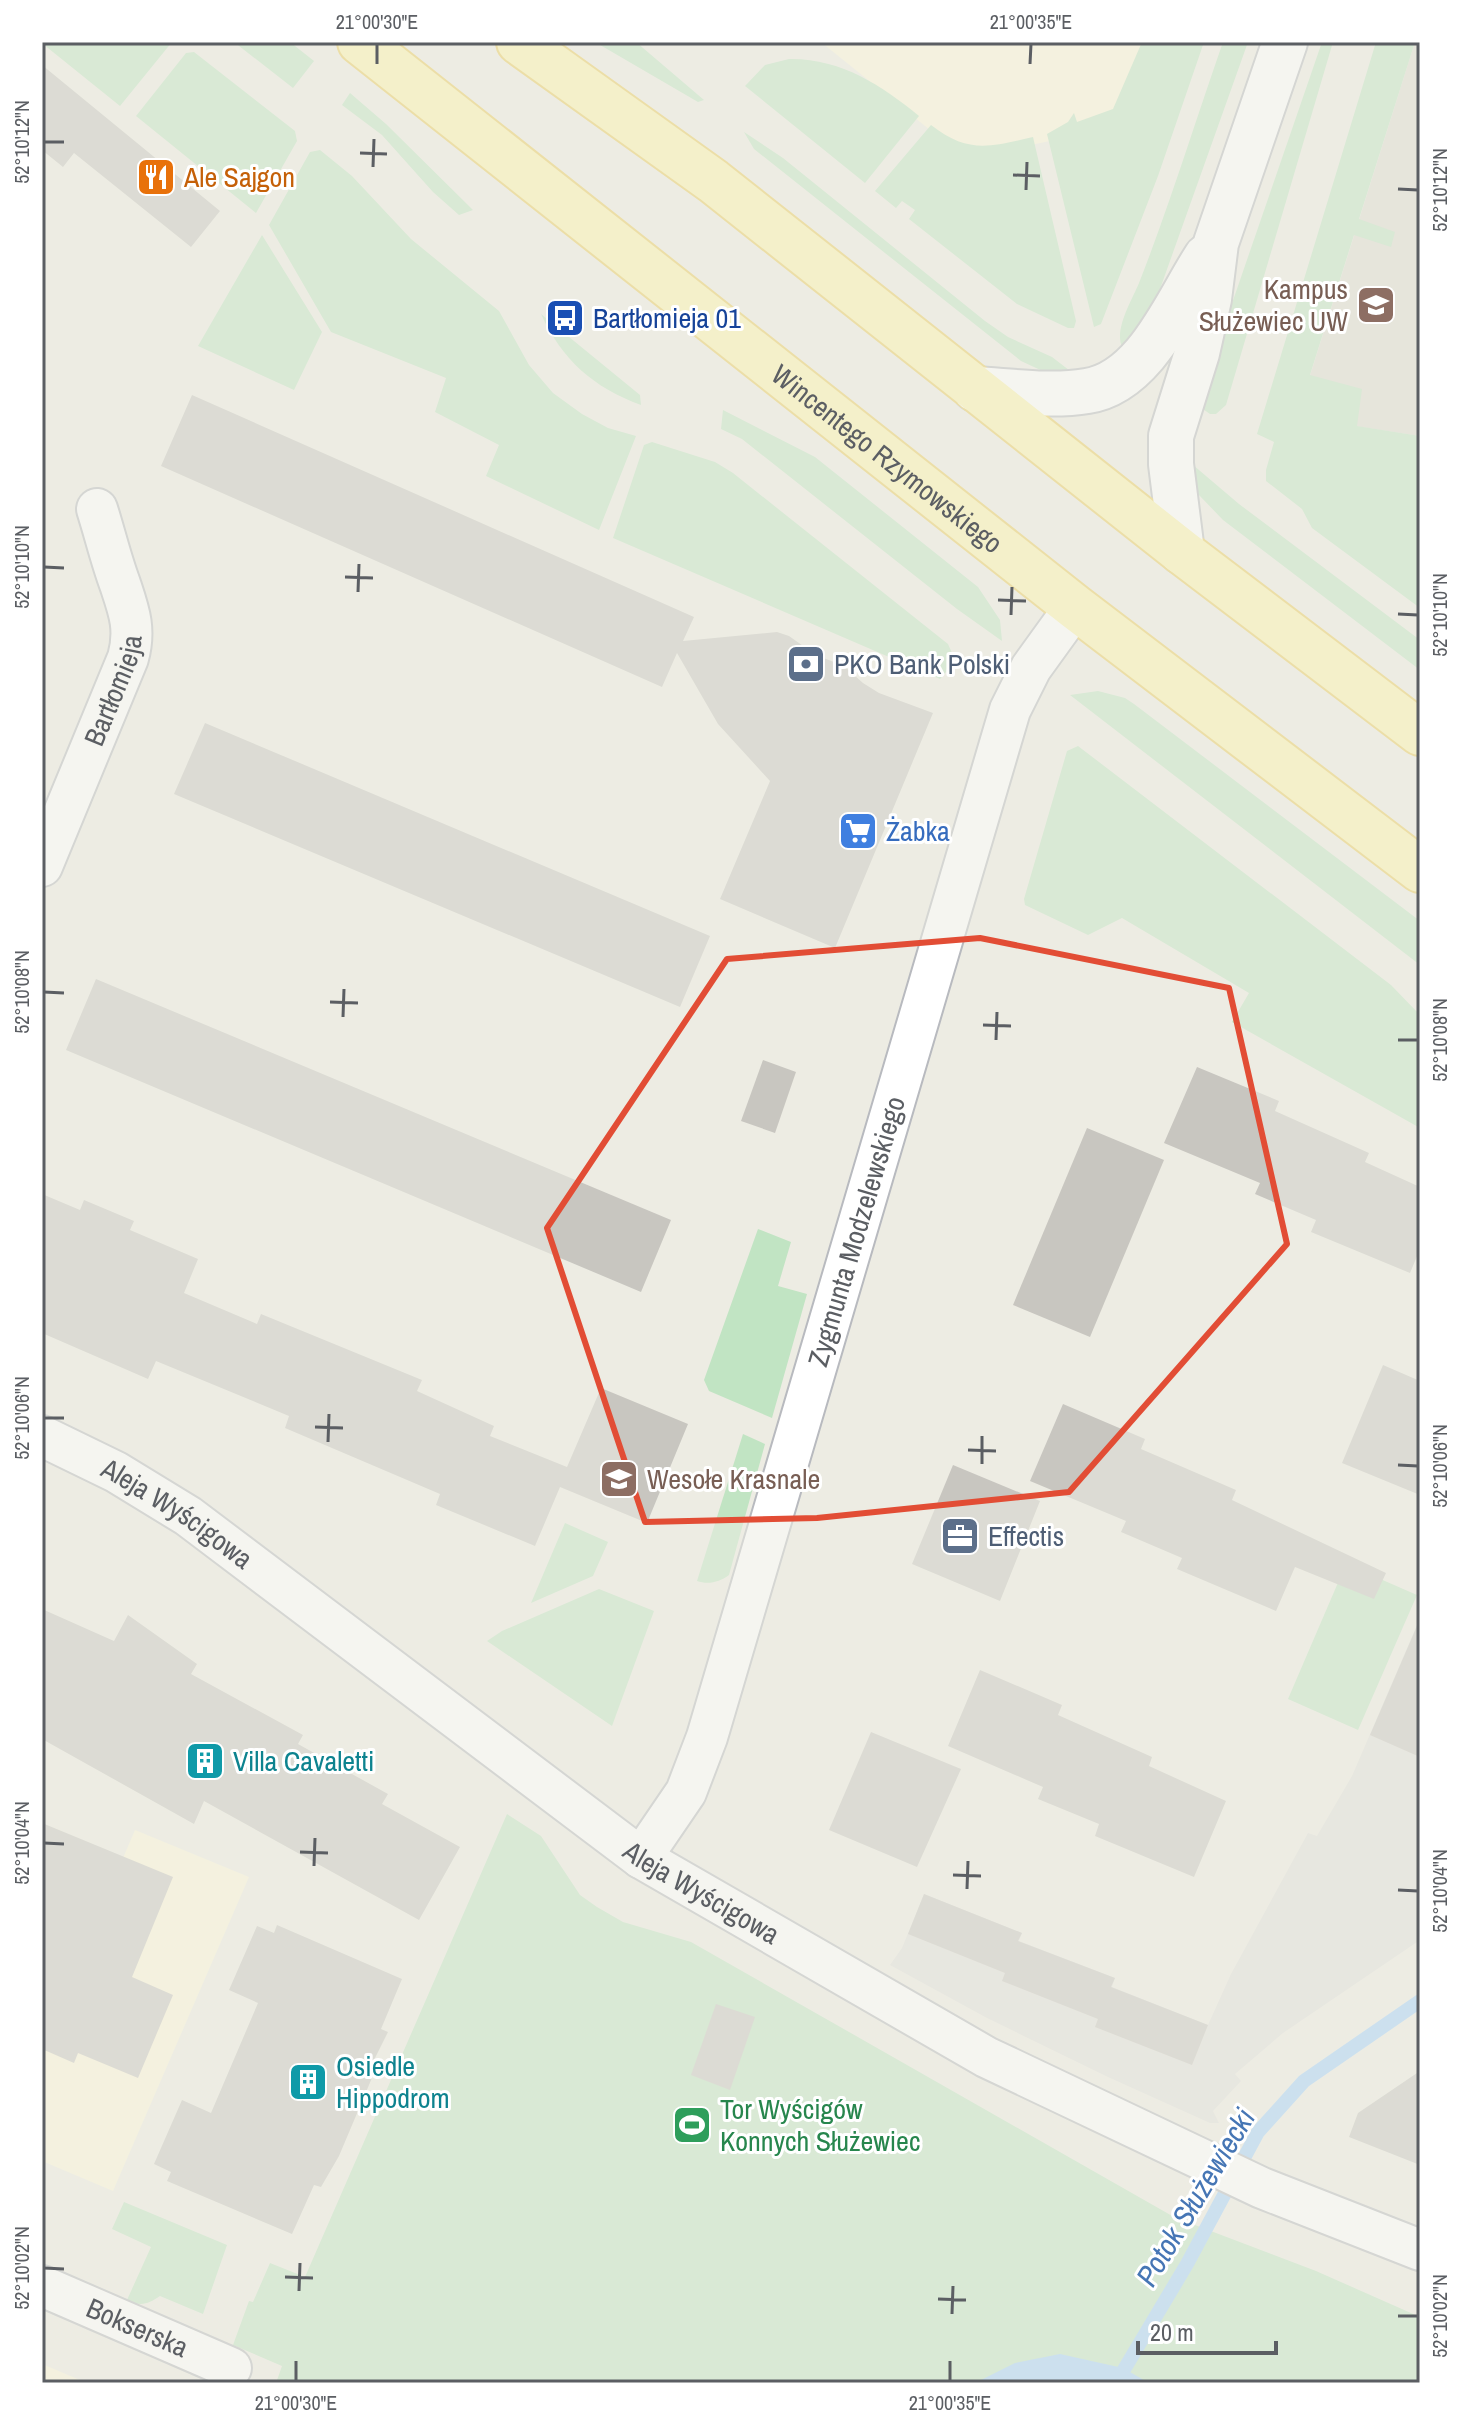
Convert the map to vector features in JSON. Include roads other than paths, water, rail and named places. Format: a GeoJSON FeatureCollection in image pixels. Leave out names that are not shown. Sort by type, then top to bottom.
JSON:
{"type":"FeatureCollection","features":[{"type":"Feature","properties":{"kind":"main road","name":"Wincentego Rzymowskiego"},"geometry":{"type":"LineString","coordinates":[[360,42],[1075,607],[1420,870]]}},
{"type":"Feature","properties":{"kind":"main road"},"geometry":{"type":"LineString","coordinates":[[519,42],[713,181],[1182,552],[1420,733]]}},
{"type":"Feature","properties":{"kind":"street"},"geometry":{"type":"LineString","coordinates":[[1182,552],[1171,464],[1171,436],[1197,353],[1209,299],[1216,243],[1285,42]]}},
{"type":"Feature","properties":{"kind":"street"},"geometry":{"type":"LineString","coordinates":[[975,389],[1075,393],[1106,386],[1130,372],[1147,354],[1216,243]]}},
{"type":"Feature","properties":{"kind":"street","name":"Bartłomieja"},"geometry":{"type":"LineString","coordinates":[[42,866],[128,658],[133,638],[129,606],[97,509]]}},
{"type":"Feature","properties":{"kind":"street","name":"Zygmunta Modzelewskiego"},"geometry":{"type":"LineString","coordinates":[[641,1858],[686,1792],[707,1737],[1010,710],[1031,668],[1075,607]]}},
{"type":"Feature","properties":{"kind":"street","name":"Aleja Wyścigowa"},"geometry":{"type":"LineString","coordinates":[[42,1436],[116,1472],[188,1516],[641,1858],[986,2057],[1262,2188],[1420,2250]]}},
{"type":"Feature","properties":{"kind":"street","name":"Bokserska"},"geometry":{"type":"LineString","coordinates":[[42,2286],[231,2368]]}},
{"type":"Feature","properties":{"kind":"water"},"geometry":{"type":"Polygon","coordinates":[[[1060,2354],[1123,2368],[1149,2383],[975,2383],[1015,2363],[1060,2354]]]}},
{"type":"Feature","properties":{"kind":"waterway","name":"Potok Służewiecki"},"geometry":{"type":"LineString","coordinates":[[1116,2383],[1187,2264],[1258,2132],[1304,2081],[1420,2001]]}},
{"type":"Feature","properties":{"kind":"place","name":"Ale Sajgon"},"geometry":{"type":"Point","coordinates":[156,177]}},
{"type":"Feature","properties":{"kind":"place","name":"Kampus Służewiec UW"},"geometry":{"type":"Point","coordinates":[1376,305]}},
{"type":"Feature","properties":{"kind":"place","name":"Bartłomieja 01"},"geometry":{"type":"Point","coordinates":[565,318]}},
{"type":"Feature","properties":{"kind":"place","name":"PKO Bank Polski"},"geometry":{"type":"Point","coordinates":[806,664]}},
{"type":"Feature","properties":{"kind":"place","name":"Żabka"},"geometry":{"type":"Point","coordinates":[858,831]}},
{"type":"Feature","properties":{"kind":"place","name":"Wesołe Krasnale"},"geometry":{"type":"Point","coordinates":[619,1479]}},
{"type":"Feature","properties":{"kind":"place","name":"Effectis"},"geometry":{"type":"Point","coordinates":[960,1536]}},
{"type":"Feature","properties":{"kind":"place","name":"Villa Cavaletti"},"geometry":{"type":"Point","coordinates":[205,1761]}},
{"type":"Feature","properties":{"kind":"place","name":"Osiedle Hippodrom"},"geometry":{"type":"Point","coordinates":[308,2082]}},
{"type":"Feature","properties":{"kind":"place","name":"Tor Wyścigów Konnych Służewiec"},"geometry":{"type":"Point","coordinates":[692,2125]}}]}
